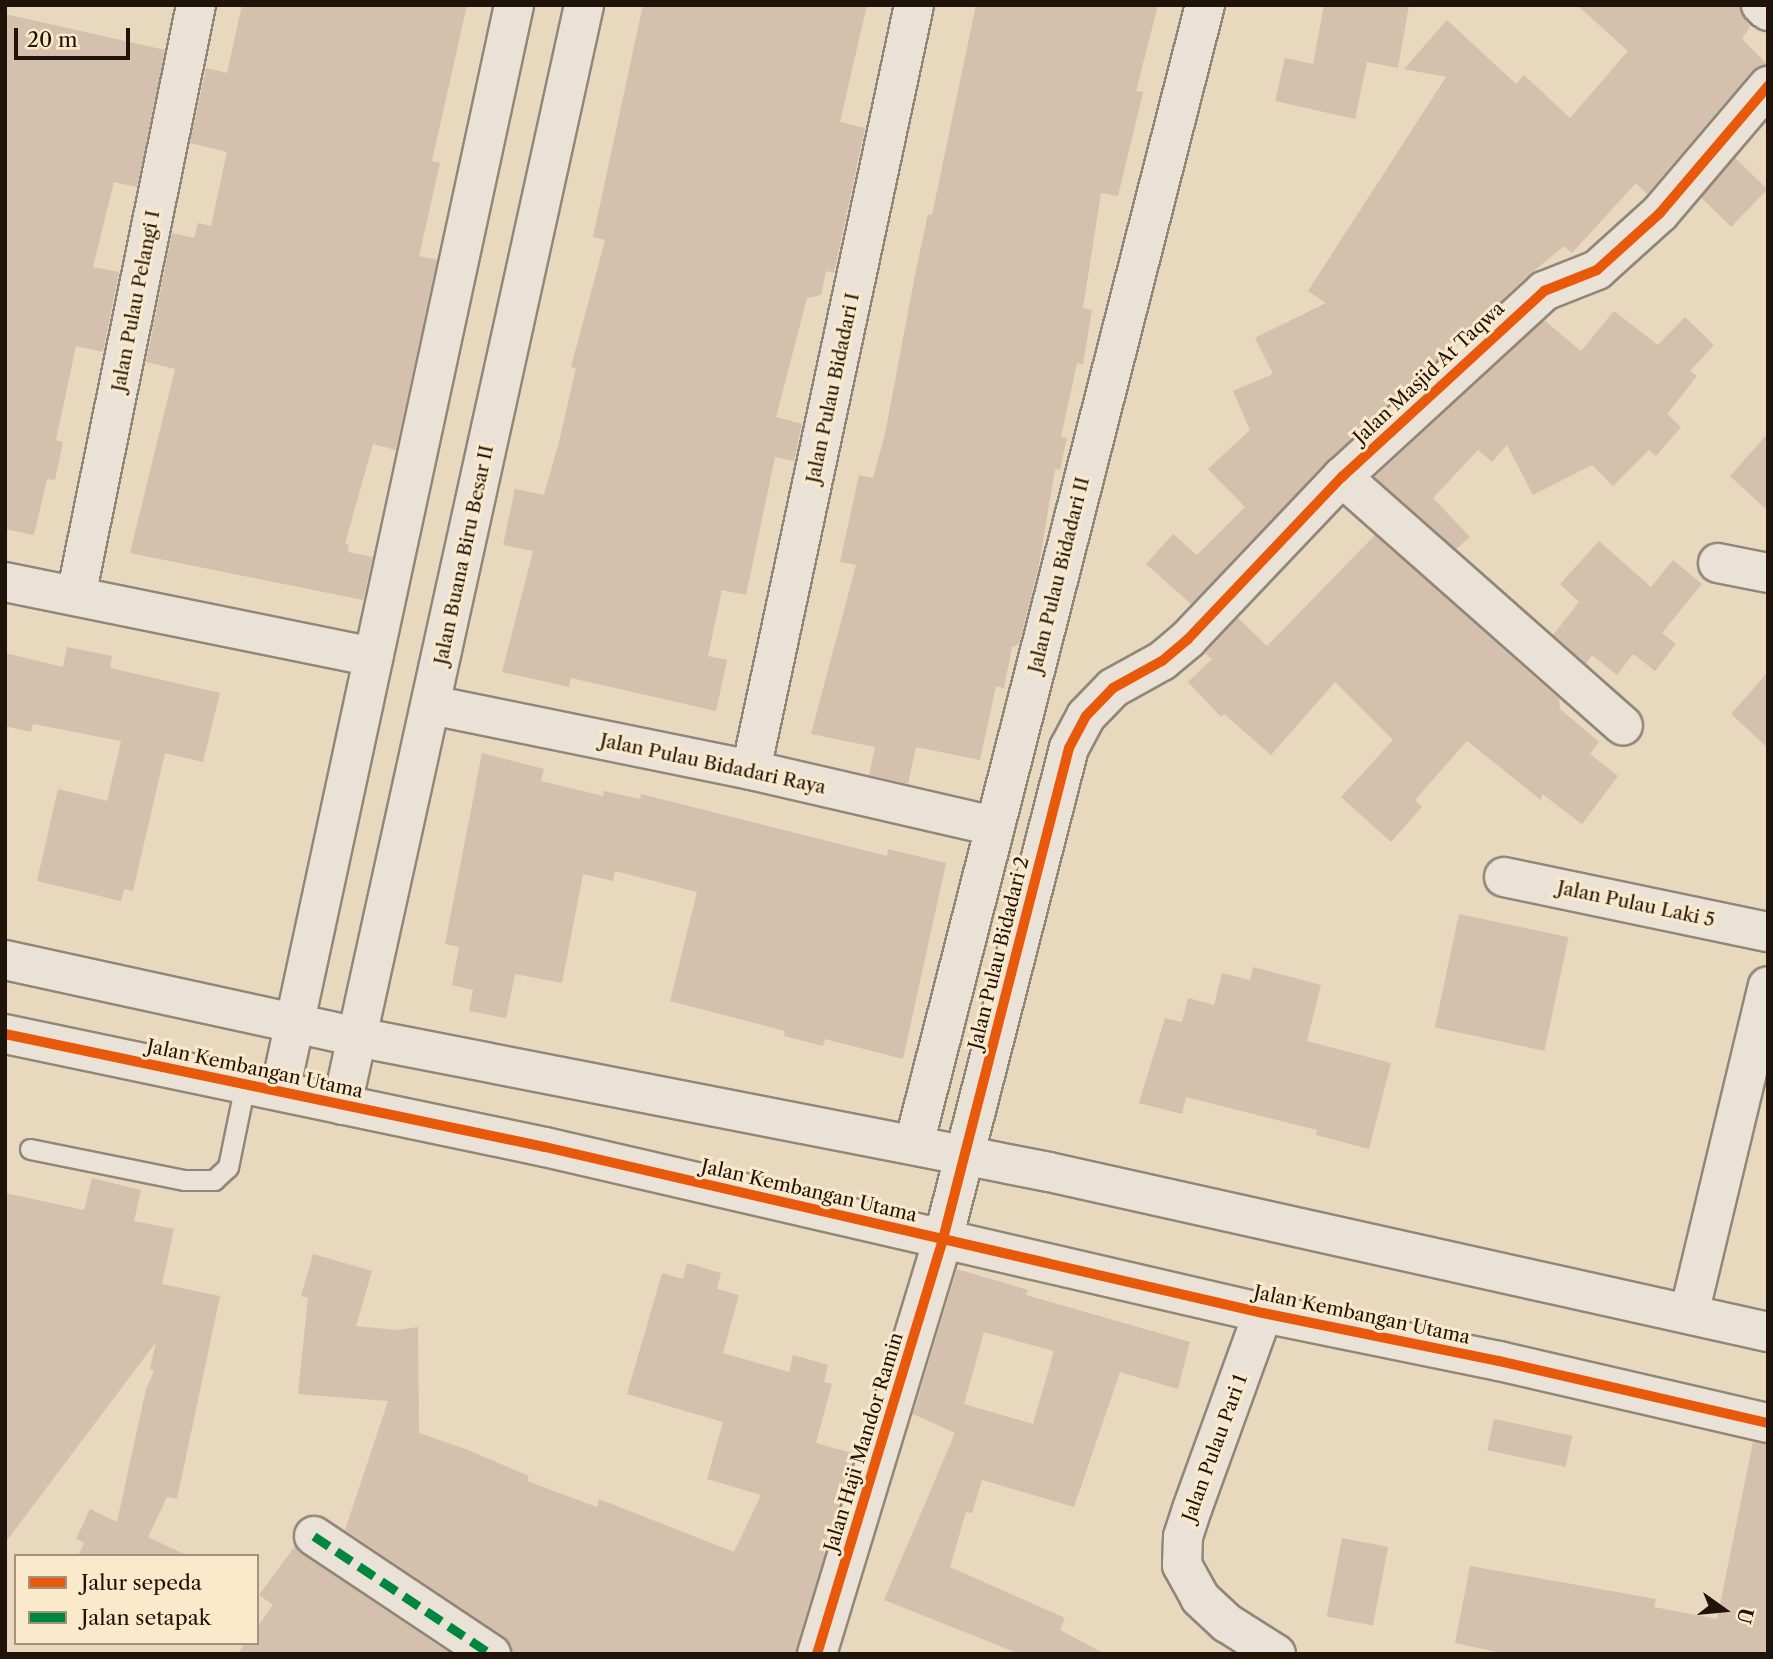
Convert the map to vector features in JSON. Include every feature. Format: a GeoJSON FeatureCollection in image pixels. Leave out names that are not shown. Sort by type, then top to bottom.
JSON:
{"type":"FeatureCollection","features":[{"type":"Feature","properties":{"kind":"street","name":"Jalan Pulau Pelangi I"},"geometry":{"type":"LineString","coordinates":[[76,596],[196,5]]}},
{"type":"Feature","properties":{"kind":"street"},"geometry":{"type":"LineString","coordinates":[[262,1088],[294,1023],[514,5]]}},
{"type":"Feature","properties":{"kind":"street","name":"Jalan Buana Biru Besar II"},"geometry":{"type":"LineString","coordinates":[[342,1105],[584,5]]}},
{"type":"Feature","properties":{"kind":"street","name":"Jalan Pulau Bidadari I"},"geometry":{"type":"LineString","coordinates":[[751,770],[914,5]]}},
{"type":"Feature","properties":{"kind":"street","name":"Jalan Pulau Bidadari II"},"geometry":{"type":"LineString","coordinates":[[914,1144],[1205,5]]}},
{"type":"Feature","properties":{"kind":"street"},"geometry":{"type":"LineString","coordinates":[[1761,5],[1768,10]]}},
{"type":"Feature","properties":{"kind":"street","name":"Jalan Masjid At Taqwa"},"geometry":{"type":"LineString","coordinates":[[1113,688],[1161,661],[1188,639],[1342,477],[1544,291],[1597,270],[1651,221],[1691,181],[1768,86]]}},
{"type":"Feature","properties":{"kind":"street"},"geometry":{"type":"LineString","coordinates":[[1342,477],[1623,726]]}},
{"type":"Feature","properties":{"kind":"street"},"geometry":{"type":"LineString","coordinates":[[1718,563],[1768,573]]}},
{"type":"Feature","properties":{"kind":"street"},"geometry":{"type":"LineString","coordinates":[[5,582],[373,657]]}},
{"type":"Feature","properties":{"kind":"street","name":"Jalan Pulau Bidadari 2"},"geometry":{"type":"LineString","coordinates":[[943,1239],[1069,748],[1086,716],[1113,688]]}},
{"type":"Feature","properties":{"kind":"street","name":"Jalan Pulau Bidadari Raya"},"geometry":{"type":"LineString","coordinates":[[431,705],[751,770],[994,826]]}},
{"type":"Feature","properties":{"kind":"street","name":"Jalan Pulau Laki 5"},"geometry":{"type":"LineString","coordinates":[[1504,877],[1768,932]]}},
{"type":"Feature","properties":{"kind":"street"},"geometry":{"type":"LineString","coordinates":[[5,960],[357,1037],[914,1144],[1768,1332]]}},
{"type":"Feature","properties":{"kind":"street"},"geometry":{"type":"LineString","coordinates":[[1689,1314],[1768,986]]}},
{"type":"Feature","properties":{"kind":"street","name":"Jalan Kembangan Utama"},"geometry":{"type":"LineString","coordinates":[[5,1034],[342,1105],[1264,1313],[1499,1361],[1768,1423]]}},
{"type":"Feature","properties":{"kind":"street","name":"Jalan Haji Mandor Ramin"},"geometry":{"type":"LineString","coordinates":[[817,1654],[943,1239]]}},
{"type":"Feature","properties":{"kind":"street","name":"Jalan Pulau Pari 1"},"geometry":{"type":"LineString","coordinates":[[1264,1313],[1183,1536],[1182,1565],[1200,1598],[1227,1623],[1276,1654]]}},
{"type":"Feature","properties":{"kind":"street"},"geometry":{"type":"LineString","coordinates":[[314,1536],[491,1654]]}},
{"type":"Feature","properties":{"kind":"lane"},"geometry":{"type":"LineString","coordinates":[[30,1149],[184,1180],[214,1180],[228,1167],[262,1088]]}},
{"type":"Feature","properties":{"kind":"building"},"geometry":{"type":"Polygon","coordinates":[[[242,5],[467,5],[432,161],[440,163],[419,256],[437,260],[396,450],[373,444],[345,544],[349,545],[348,552],[373,557],[363,600],[130,553],[175,369],[146,362],[172,233],[194,238],[198,223],[211,226],[227,152],[190,143],[206,68],[227,73],[242,5]]]}},
{"type":"Feature","properties":{"kind":"building"},"geometry":{"type":"Polygon","coordinates":[[[643,5],[867,5],[840,122],[865,128],[834,273],[826,271],[821,295],[807,298],[776,417],[802,424],[794,461],[775,457],[746,595],[722,590],[708,656],[727,660],[716,711],[571,678],[569,687],[502,672],[533,551],[503,545],[515,489],[544,495],[559,442],[576,368],[571,367],[605,240],[593,237],[643,5]]]}},
{"type":"Feature","properties":{"kind":"building"},"geometry":{"type":"Polygon","coordinates":[[[976,5],[1158,5],[1136,91],[1143,92],[1118,196],[1101,193],[1083,308],[1092,310],[1083,364],[1077,363],[1061,437],[1067,438],[1060,470],[1055,469],[1039,565],[1019,644],[1012,647],[1004,688],[996,686],[980,760],[916,747],[908,784],[869,775],[875,747],[811,734],[856,565],[840,562],[859,475],[873,478],[885,434],[915,275],[928,214],[932,215],[976,5]]]}},
{"type":"Feature","properties":{"kind":"building"},"geometry":{"type":"Polygon","coordinates":[[[1324,5],[1409,5],[1398,68],[1367,62],[1355,119],[1275,101],[1285,58],[1313,64],[1324,5]]]}},
{"type":"Feature","properties":{"kind":"building"},"geometry":{"type":"Polygon","coordinates":[[[1577,5],[1740,5],[1751,25],[1742,39],[1768,65],[1751,72],[1647,194],[1636,183],[1572,253],[1564,246],[1529,275],[1327,461],[1191,604],[1146,564],[1173,534],[1197,555],[1245,507],[1208,469],[1250,430],[1233,391],[1273,374],[1255,338],[1326,303],[1308,291],[1446,77],[1404,69],[1447,20],[1516,84],[1524,75],[1570,118],[1628,51],[1577,5]]]}},
{"type":"Feature","properties":{"kind":"building"},"geometry":{"type":"Polygon","coordinates":[[[5,14],[165,50],[137,187],[114,182],[93,267],[119,272],[103,352],[76,346],[56,440],[63,442],[55,480],[47,479],[34,535],[5,529],[5,14]]]}},
{"type":"Feature","properties":{"kind":"building"},"geometry":{"type":"Polygon","coordinates":[[[1735,158],[1767,189],[1731,227],[1699,195],[1735,158]]]}},
{"type":"Feature","properties":{"kind":"building"},"geometry":{"type":"Polygon","coordinates":[[[1614,311],[1658,345],[1685,317],[1714,345],[1690,371],[1697,376],[1667,414],[1681,427],[1656,456],[1649,450],[1613,486],[1592,465],[1533,495],[1507,445],[1492,462],[1478,450],[1433,498],[1470,537],[1456,549],[1375,477],[1544,320],[1581,351],[1614,311]]]}},
{"type":"Feature","properties":{"kind":"building"},"geometry":{"type":"Polygon","coordinates":[[[1768,433],[1768,511],[1730,476],[1768,433]]]}},
{"type":"Feature","properties":{"kind":"building"},"geometry":{"type":"Polygon","coordinates":[[[1375,535],[1559,699],[1560,709],[1599,742],[1590,754],[1618,776],[1582,824],[1542,794],[1541,800],[1467,741],[1415,800],[1422,807],[1391,842],[1341,797],[1393,740],[1335,682],[1271,755],[1224,714],[1221,717],[1188,682],[1212,659],[1205,653],[1238,618],[1267,646],[1375,535]]]}},
{"type":"Feature","properties":{"kind":"building"},"geometry":{"type":"Polygon","coordinates":[[[1599,541],[1651,587],[1673,560],[1702,584],[1662,633],[1676,644],[1655,671],[1633,654],[1617,675],[1592,655],[1586,664],[1553,635],[1579,602],[1560,584],[1599,541]]]}},
{"type":"Feature","properties":{"kind":"building"},"geometry":{"type":"Polygon","coordinates":[[[67,647],[112,656],[110,668],[220,693],[203,762],[165,753],[133,891],[124,889],[121,901],[37,881],[58,789],[107,801],[121,741],[33,724],[31,732],[5,726],[5,653],[63,667],[67,647]]]}},
{"type":"Feature","properties":{"kind":"building"},"geometry":{"type":"Polygon","coordinates":[[[1768,672],[1768,748],[1731,714],[1768,672]]]}},
{"type":"Feature","properties":{"kind":"building"},"geometry":{"type":"Polygon","coordinates":[[[482,753],[544,769],[541,781],[603,796],[604,791],[640,799],[641,794],[887,856],[888,849],[946,863],[903,1059],[825,1039],[823,1046],[784,1036],[785,1031],[670,1001],[697,892],[615,871],[613,881],[583,874],[562,983],[515,974],[506,1018],[469,1011],[473,990],[452,985],[459,947],[445,944],[482,753]]]}},
{"type":"Feature","properties":{"kind":"building"},"geometry":{"type":"Polygon","coordinates":[[[1459,914],[1569,937],[1544,1051],[1435,1027],[1459,914]]]}},
{"type":"Feature","properties":{"kind":"building"},"geometry":{"type":"Polygon","coordinates":[[[1253,967],[1321,985],[1307,1041],[1391,1063],[1369,1149],[1316,1135],[1317,1130],[1186,1097],[1182,1114],[1139,1103],[1165,1018],[1182,1022],[1188,998],[1214,1005],[1222,973],[1250,980],[1253,967]]]}},
{"type":"Feature","properties":{"kind":"building"},"geometry":{"type":"Polygon","coordinates":[[[92,1178],[141,1190],[134,1221],[174,1229],[162,1284],[220,1296],[177,1499],[167,1497],[148,1537],[184,1554],[79,1554],[84,1543],[76,1539],[90,1509],[117,1522],[146,1389],[154,1371],[150,1369],[156,1342],[5,1543],[5,1193],[84,1210],[92,1178]]]}},
{"type":"Feature","properties":{"kind":"building"},"geometry":{"type":"Polygon","coordinates":[[[313,1254],[372,1271],[356,1326],[396,1330],[418,1327],[419,1433],[529,1476],[527,1481],[597,1507],[599,1499],[734,1552],[761,1495],[707,1479],[723,1422],[627,1394],[662,1273],[683,1279],[687,1263],[721,1273],[717,1289],[739,1295],[723,1353],[789,1372],[793,1355],[828,1365],[824,1382],[832,1384],[816,1443],[855,1454],[796,1654],[513,1654],[503,1636],[345,1530],[388,1401],[298,1394],[308,1298],[301,1296],[313,1254]]]}},
{"type":"Feature","properties":{"kind":"building"},"geometry":{"type":"Polygon","coordinates":[[[957,1269],[1028,1290],[1026,1295],[1190,1342],[1178,1389],[1120,1372],[1074,1507],[982,1480],[972,1513],[966,1512],[950,1567],[1065,1618],[1060,1630],[1105,1654],[1020,1654],[884,1600],[955,1433],[913,1414],[957,1269]],[[984,1332],[964,1404],[1033,1424],[1054,1351],[984,1332]]]}},
{"type":"Feature","properties":{"kind":"building"},"geometry":{"type":"Polygon","coordinates":[[[1494,1419],[1572,1436],[1566,1467],[1487,1450],[1494,1419]]]}},
{"type":"Feature","properties":{"kind":"building"},"geometry":{"type":"Polygon","coordinates":[[[1753,1442],[1768,1444],[1768,1654],[1506,1654],[1455,1643],[1470,1566],[1656,1599],[1654,1607],[1717,1619],[1753,1442]]]}},
{"type":"Feature","properties":{"kind":"building"},"geometry":{"type":"Polygon","coordinates":[[[1342,1538],[1388,1547],[1373,1625],[1327,1617],[1342,1538]]]}},
{"type":"Feature","properties":{"kind":"building"},"geometry":{"type":"Polygon","coordinates":[[[295,1546],[302,1554],[451,1654],[238,1654],[244,1645],[259,1645],[259,1624],[273,1605],[259,1595],[295,1546]]]}},
{"type":"Feature","properties":{"kind":"marked path"},"geometry":{"type":"LineString","coordinates":[[314,1536],[491,1654]]}},
{"type":"Feature","properties":{"kind":"cycle path"},"geometry":{"type":"LineString","coordinates":[[817,1654],[943,1239],[1069,748],[1086,716],[1113,688],[1162,661],[1188,639],[1342,477],[1544,291],[1597,270],[1660,213],[1768,86]]}},
{"type":"Feature","properties":{"kind":"cycle path"},"geometry":{"type":"LineString","coordinates":[[5,1034],[545,1147],[1263,1313],[1499,1361],[1768,1423]]}}]}
